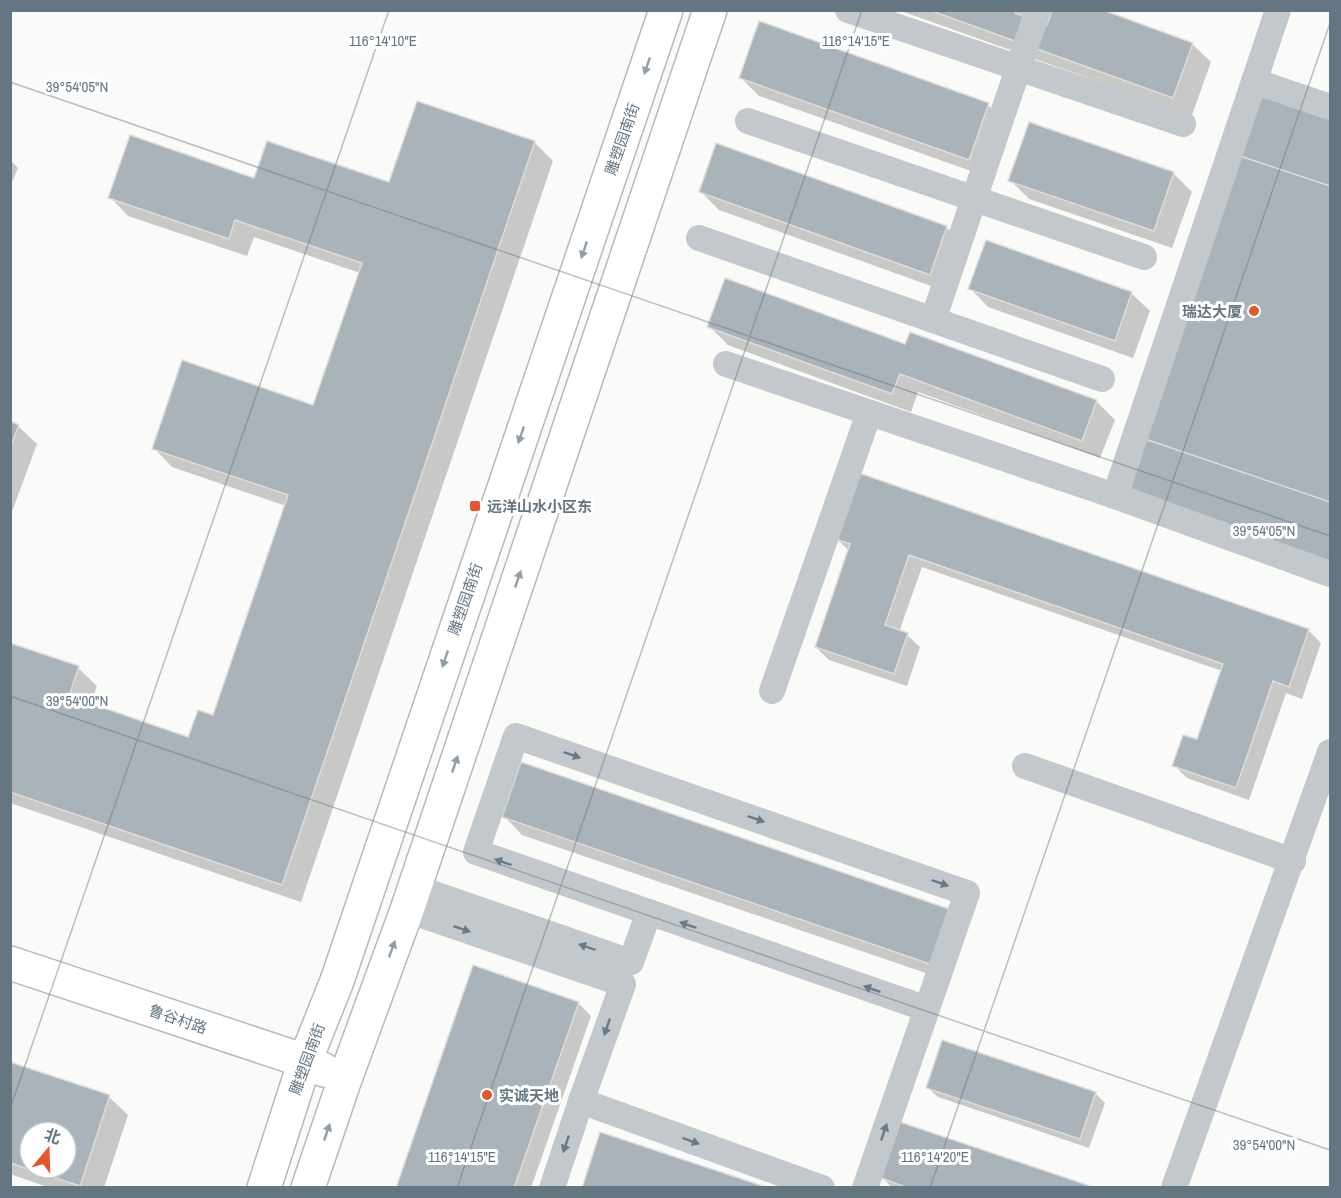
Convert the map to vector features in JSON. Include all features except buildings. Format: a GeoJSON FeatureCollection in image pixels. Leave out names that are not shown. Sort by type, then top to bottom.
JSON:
{"type":"FeatureCollection","features":[{"type":"Feature","properties":{"kind":"main road","name":"雕塑园南街"},"geometry":{"type":"LineString","coordinates":[[264,1188],[305,1061],[337,981],[666,10]]}},
{"type":"Feature","properties":{"kind":"main road"},"geometry":{"type":"LineString","coordinates":[[308,1188],[410,899],[710,10]]}},
{"type":"Feature","properties":{"kind":"main road","name":"鲁谷村路"},"geometry":{"type":"LineString","coordinates":[[10,963],[305,1061],[345,1079]]}},
{"type":"Feature","properties":{"kind":"street"},"geometry":{"type":"LineString","coordinates":[[848,10],[1183,124]]}},
{"type":"Feature","properties":{"kind":"street"},"geometry":{"type":"LineString","coordinates":[[933,320],[1038,10]]}},
{"type":"Feature","properties":{"kind":"street"},"geometry":{"type":"LineString","coordinates":[[1115,496],[1278,10]]}},
{"type":"Feature","properties":{"kind":"street"},"geometry":{"type":"LineString","coordinates":[[1254,81],[1330,107]]}},
{"type":"Feature","properties":{"kind":"street"},"geometry":{"type":"LineString","coordinates":[[748,121],[1144,257]]}},
{"type":"Feature","properties":{"kind":"street"},"geometry":{"type":"LineString","coordinates":[[699,238],[1102,379]]}},
{"type":"Feature","properties":{"kind":"street"},"geometry":{"type":"LineString","coordinates":[[726,364],[1115,496],[1330,574]]}},
{"type":"Feature","properties":{"kind":"street"},"geometry":{"type":"LineString","coordinates":[[772,691],[869,412]]}},
{"type":"Feature","properties":{"kind":"street"},"geometry":{"type":"LineString","coordinates":[[865,1188],[968,892],[516,736],[476,852],[927,1009]]}},
{"type":"Feature","properties":{"kind":"street"},"geometry":{"type":"LineString","coordinates":[[1174,1188],[1293,861],[1330,752]]}},
{"type":"Feature","properties":{"kind":"street"},"geometry":{"type":"LineString","coordinates":[[1025,766],[1293,861]]}},
{"type":"Feature","properties":{"kind":"street"},"geometry":{"type":"LineString","coordinates":[[410,899],[627,973]]}},
{"type":"Feature","properties":{"kind":"street"},"geometry":{"type":"LineString","coordinates":[[552,1188],[650,912]]}},
{"type":"Feature","properties":{"kind":"street"},"geometry":{"type":"LineString","coordinates":[[581,1101],[822,1188]]}},
{"type":"Feature","properties":{"kind":"place","name":"瑞达大厦"},"geometry":{"type":"Point","coordinates":[1254,311]}},
{"type":"Feature","properties":{"kind":"place","name":"远洋山水小区东"},"geometry":{"type":"Point","coordinates":[475,506]}},
{"type":"Feature","properties":{"kind":"place","name":"实诚天地"},"geometry":{"type":"Point","coordinates":[487,1095]}}]}
